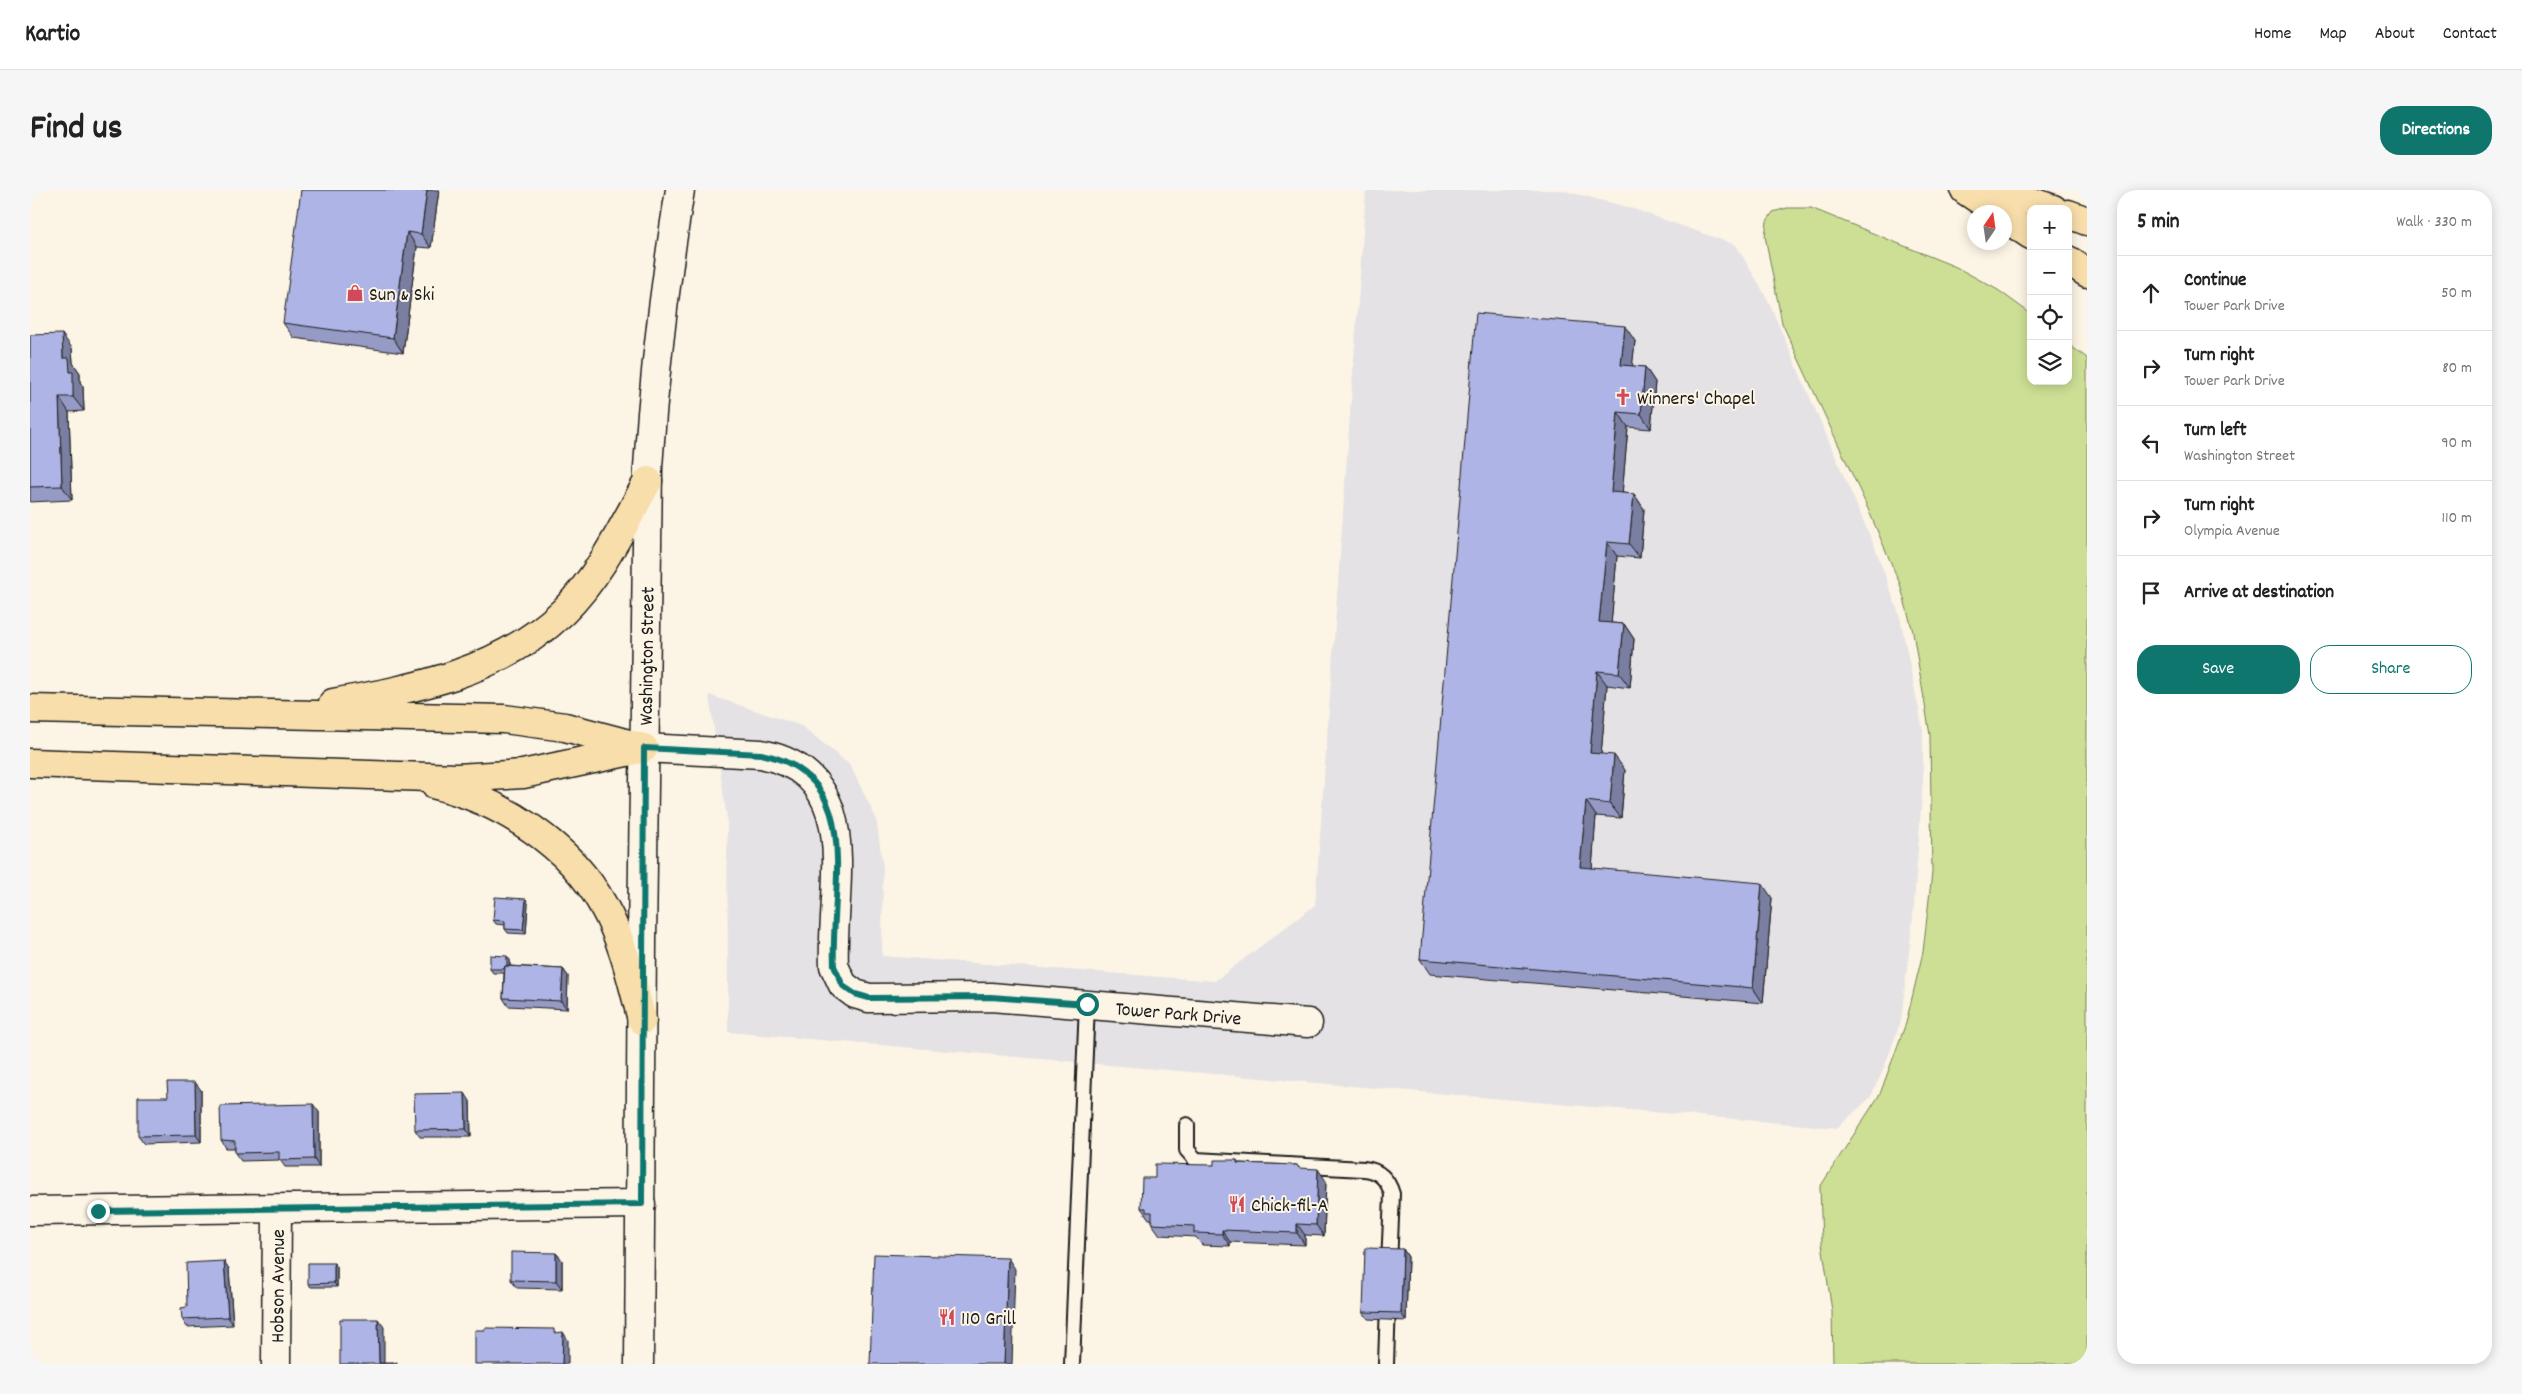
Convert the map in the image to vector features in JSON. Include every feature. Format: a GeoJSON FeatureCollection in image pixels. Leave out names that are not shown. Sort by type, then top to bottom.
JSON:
{"type":"FeatureCollection","features":[{"type":"Feature","properties":{"kind":"highway"},"geometry":{"type":"LineString","coordinates":[[1965,190],[1988,205]]}},
{"type":"Feature","properties":{"kind":"highway"},"geometry":{"type":"LineString","coordinates":[[1998,190],[2041,205]]}},
{"type":"Feature","properties":{"kind":"highway"},"geometry":{"type":"LineString","coordinates":[[2072,215],[2087,221]]}},
{"type":"Feature","properties":{"kind":"highway"},"geometry":{"type":"LineString","coordinates":[[2012,222],[2027,232]]}},
{"type":"Feature","properties":{"kind":"highway"},"geometry":{"type":"LineString","coordinates":[[2072,263],[2087,273]]}},
{"type":"Feature","properties":{"kind":"highway"},"geometry":{"type":"LineString","coordinates":[[254,714],[333,703],[434,683],[462,674],[520,646],[563,612],[584,587],[608,553],[648,481]]}},
{"type":"Feature","properties":{"kind":"highway"},"geometry":{"type":"LineString","coordinates":[[30,709],[522,720],[579,730],[644,748]]}},
{"type":"Feature","properties":{"kind":"highway"},"geometry":{"type":"LineString","coordinates":[[30,763],[457,778],[511,776],[644,748]]}},
{"type":"Feature","properties":{"kind":"highway"},"geometry":{"type":"LineString","coordinates":[[401,776],[450,788],[489,804],[523,823],[566,858],[592,887],[607,913],[626,961],[642,1020]]}},
{"type":"Feature","properties":{"kind":"main road","name":"Washington Street"},"geometry":{"type":"LineString","coordinates":[[639,1364],[648,481],[654,383],[680,190]]}},
{"type":"Feature","properties":{"kind":"main road","name":"Tower Park Drive"},"geometry":{"type":"LineString","coordinates":[[644,748],[761,754],[778,757],[802,770],[814,782],[824,795],[835,830],[834,966],[843,986],[855,994],[881,999],[991,997],[1308,1023]]}},
{"type":"Feature","properties":{"kind":"main road"},"geometry":{"type":"LineString","coordinates":[[30,1211],[642,1204]]}},
{"type":"Feature","properties":{"kind":"main road","name":"Hobson Avenue"},"geometry":{"type":"LineString","coordinates":[[276,1364],[277,1208]]}},
{"type":"Feature","properties":{"kind":"lane"},"geometry":{"type":"LineString","coordinates":[[1072,1364],[1087,1004]]}},
{"type":"Feature","properties":{"kind":"lane"},"geometry":{"type":"LineString","coordinates":[[1187,1125],[1187,1150],[1196,1160],[1364,1168],[1378,1174],[1389,1184],[1392,1194],[1386,1364]]}},
{"type":"Feature","properties":{"kind":"shaded area"},"geometry":{"type":"Polygon","coordinates":[[[1366,190],[1561,190],[1631,208],[1736,245],[1767,298],[1876,550],[1900,617],[1923,730],[1923,780],[1913,918],[1901,1021],[1884,1068],[1870,1098],[1837,1128],[728,1032],[727,819],[709,695],[802,726],[850,765],[876,818],[883,867],[882,956],[1215,981],[1315,905],[1366,190]]]}},
{"type":"Feature","properties":{"kind":"green space"},"geometry":{"type":"Polygon","coordinates":[[[1787,208],[1811,208],[1956,267],[1998,290],[2027,311],[2027,385],[2072,385],[2072,347],[2087,358],[2087,1364],[1833,1364],[1832,1311],[1822,1243],[1820,1187],[1880,1094],[1906,1023],[1923,952],[1932,873],[1930,735],[1913,632],[1900,584],[1865,502],[1782,323],[1765,236],[1767,221],[1773,212],[1787,208]]]}},
{"type":"Feature","properties":{"kind":"building","name":"Sun & Ski"},"geometry":{"type":"Polygon","coordinates":[[[301,190],[427,190],[421,234],[407,232],[393,338],[283,323],[301,190]]]}},
{"type":"Feature","properties":{"kind":"building"},"geometry":{"type":"Polygon","coordinates":[[[1476,313],[1625,326],[1621,365],[1645,367],[1641,414],[1618,412],[1611,492],[1634,494],[1629,544],[1607,542],[1599,622],[1624,624],[1619,673],[1597,671],[1590,753],[1614,755],[1610,804],[1586,801],[1580,867],[1762,883],[1753,988],[1420,959],[1476,313]]]}},
{"type":"Feature","properties":{"kind":"building"},"geometry":{"type":"Polygon","coordinates":[[[62,334],[63,358],[69,358],[70,372],[73,372],[73,397],[59,397],[62,486],[30,487],[30,335],[62,334]]]}},
{"type":"Feature","properties":{"kind":"building"},"geometry":{"type":"Polygon","coordinates":[[[495,897],[526,899],[523,930],[505,929],[505,921],[493,920],[495,897]]]}},
{"type":"Feature","properties":{"kind":"building"},"geometry":{"type":"Polygon","coordinates":[[[490,955],[507,956],[507,966],[504,969],[490,969],[490,955]]]}},
{"type":"Feature","properties":{"kind":"building"},"geometry":{"type":"Polygon","coordinates":[[[505,966],[563,969],[561,1001],[503,998],[505,966]]]}},
{"type":"Feature","properties":{"kind":"building"},"geometry":{"type":"Polygon","coordinates":[[[167,1082],[195,1082],[196,1135],[138,1136],[138,1097],[168,1097],[167,1082]]]}},
{"type":"Feature","properties":{"kind":"building"},"geometry":{"type":"Polygon","coordinates":[[[465,1093],[466,1129],[415,1130],[414,1094],[465,1093]]]}},
{"type":"Feature","properties":{"kind":"building"},"geometry":{"type":"Polygon","coordinates":[[[313,1104],[314,1159],[279,1160],[279,1152],[235,1153],[235,1141],[221,1140],[220,1106],[313,1104]]]}},
{"type":"Feature","properties":{"kind":"building","name":"Chick-fil-A"},"geometry":{"type":"Polygon","coordinates":[[[1214,1160],[1237,1160],[1237,1163],[1297,1165],[1299,1168],[1318,1169],[1316,1225],[1297,1224],[1297,1233],[1222,1230],[1222,1234],[1194,1233],[1194,1226],[1152,1224],[1152,1212],[1146,1212],[1146,1208],[1141,1208],[1142,1178],[1155,1178],[1155,1164],[1214,1165],[1214,1160]]]}},
{"type":"Feature","properties":{"kind":"building"},"geometry":{"type":"Polygon","coordinates":[[[1365,1248],[1403,1249],[1401,1313],[1363,1312],[1365,1248]]]}},
{"type":"Feature","properties":{"kind":"building"},"geometry":{"type":"Polygon","coordinates":[[[511,1252],[556,1253],[556,1281],[511,1280],[511,1252]]]}},
{"type":"Feature","properties":{"kind":"building","name":"110 Grill"},"geometry":{"type":"Polygon","coordinates":[[[874,1254],[1008,1258],[1004,1364],[870,1364],[874,1254]]]}},
{"type":"Feature","properties":{"kind":"building"},"geometry":{"type":"Polygon","coordinates":[[[224,1261],[228,1317],[182,1319],[181,1308],[187,1307],[186,1263],[224,1261]]]}},
{"type":"Feature","properties":{"kind":"building"},"geometry":{"type":"Polygon","coordinates":[[[308,1263],[334,1263],[334,1283],[308,1284],[308,1263]]]}},
{"type":"Feature","properties":{"kind":"building"},"geometry":{"type":"Polygon","coordinates":[[[340,1319],[378,1319],[379,1363],[397,1364],[340,1364],[340,1319]]]}},
{"type":"Feature","properties":{"kind":"building"},"geometry":{"type":"Polygon","coordinates":[[[485,1328],[554,1329],[554,1333],[563,1332],[562,1364],[475,1364],[475,1330],[485,1330],[485,1328]]]}},
{"type":"Feature","properties":{"kind":"place","name":"Sun & Ski"},"geometry":{"type":"Point","coordinates":[355,293]}},
{"type":"Feature","properties":{"kind":"place","name":"Winners' Chapel"},"geometry":{"type":"Point","coordinates":[1623,397]}},
{"type":"Feature","properties":{"kind":"place","name":"Chick-fil-A"},"geometry":{"type":"Point","coordinates":[1237,1204]}},
{"type":"Feature","properties":{"kind":"place","name":"110 Grill"},"geometry":{"type":"Point","coordinates":[947,1317]}},
{"type":"Feature","properties":{"kind":"route"},"geometry":{"type":"LineString","coordinates":[[98,1211],[642,1204],[644,748],[727,751],[778,757],[802,770],[814,782],[824,795],[831,811],[835,830],[834,966],[843,986],[855,994],[862,997],[881,999],[991,997],[1087,1004]]}}]}
